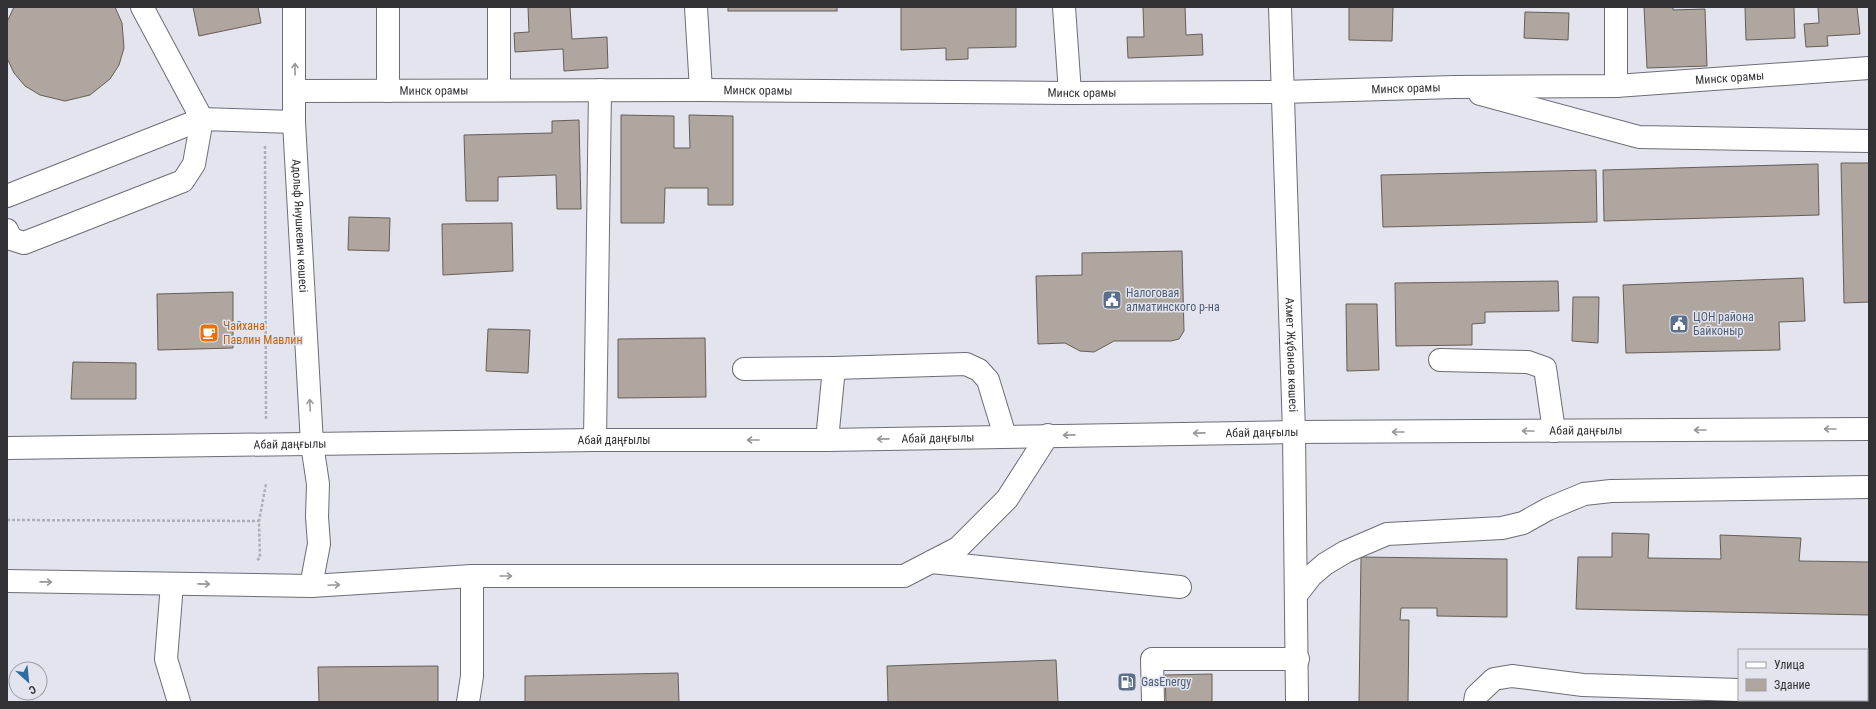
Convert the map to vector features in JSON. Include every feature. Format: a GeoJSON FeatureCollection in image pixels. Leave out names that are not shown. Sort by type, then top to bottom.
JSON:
{"type":"FeatureCollection","features":[{"type":"Feature","properties":{"kind":"street"},"geometry":{"type":"LineString","coordinates":[[7,230],[11,238],[24,243],[183,181],[194,164],[202,119],[142,7]]}},
{"type":"Feature","properties":{"kind":"street","name":"Адольф Янушкевич көшесі"},"geometry":{"type":"LineString","coordinates":[[294,7],[294,122],[312,444],[318,484],[317,517],[319,544],[312,586]]}},
{"type":"Feature","properties":{"kind":"street"},"geometry":{"type":"LineString","coordinates":[[388,7],[388,91]]}},
{"type":"Feature","properties":{"kind":"street"},"geometry":{"type":"LineString","coordinates":[[499,90],[500,7]]}},
{"type":"Feature","properties":{"kind":"street"},"geometry":{"type":"LineString","coordinates":[[696,7],[702,90]]}},
{"type":"Feature","properties":{"kind":"street"},"geometry":{"type":"LineString","coordinates":[[1064,7],[1070,93]]}},
{"type":"Feature","properties":{"kind":"street","name":"Ахмет Жұбанов көшесі"},"geometry":{"type":"LineString","coordinates":[[1280,7],[1294,432],[1298,659],[1297,702]]}},
{"type":"Feature","properties":{"kind":"street"},"geometry":{"type":"LineString","coordinates":[[1616,7],[1616,86]]}},
{"type":"Feature","properties":{"kind":"street","name":"Минск орамы"},"geometry":{"type":"LineString","coordinates":[[295,91],[702,90],[1070,93],[1282,92],[1454,87],[1616,86],[1869,68]]}},
{"type":"Feature","properties":{"kind":"street"},"geometry":{"type":"LineString","coordinates":[[1454,87],[1639,137],[1869,141]]}},
{"type":"Feature","properties":{"kind":"street"},"geometry":{"type":"LineString","coordinates":[[595,440],[600,90]]}},
{"type":"Feature","properties":{"kind":"street"},"geometry":{"type":"LineString","coordinates":[[7,196],[202,119],[294,122]]}},
{"type":"Feature","properties":{"kind":"street"},"geometry":{"type":"LineString","coordinates":[[1440,360],[1528,362],[1546,368],[1554,431]]}},
{"type":"Feature","properties":{"kind":"street"},"geometry":{"type":"LineString","coordinates":[[744,368],[834,368],[966,364],[979,370],[988,380],[1005,436]]}},
{"type":"Feature","properties":{"kind":"street"},"geometry":{"type":"LineString","coordinates":[[828,440],[834,368]]}},
{"type":"Feature","properties":{"kind":"street","name":"Абай даңғылы"},"geometry":{"type":"LineString","coordinates":[[7,448],[595,440],[828,440],[1048,435],[1294,432],[1869,429]]}},
{"type":"Feature","properties":{"kind":"street"},"geometry":{"type":"LineString","coordinates":[[7,581],[312,586],[472,576],[904,576],[958,548],[1008,499],[1048,435]]}},
{"type":"Feature","properties":{"kind":"street"},"geometry":{"type":"LineString","coordinates":[[1296,594],[1311,576],[1326,564],[1345,552],[1387,534],[1502,528],[1523,523],[1548,509],[1584,494],[1611,491],[1869,487]]}},
{"type":"Feature","properties":{"kind":"street"},"geometry":{"type":"LineString","coordinates":[[931,562],[1180,587]]}},
{"type":"Feature","properties":{"kind":"street"},"geometry":{"type":"LineString","coordinates":[[468,702],[472,676],[472,576]]}},
{"type":"Feature","properties":{"kind":"street"},"geometry":{"type":"LineString","coordinates":[[172,584],[166,659],[179,702]]}},
{"type":"Feature","properties":{"kind":"street"},"geometry":{"type":"LineString","coordinates":[[1153,702],[1152,660],[1298,659]]}},
{"type":"Feature","properties":{"kind":"street"},"geometry":{"type":"LineString","coordinates":[[1475,702],[1476,696],[1494,679],[1512,676],[1581,693],[1738,690]]}},
{"type":"Feature","properties":{"kind":"path"},"geometry":{"type":"LineString","coordinates":[[265,121],[266,419]]}},
{"type":"Feature","properties":{"kind":"path"},"geometry":{"type":"LineString","coordinates":[[237,584],[238,575],[243,565],[260,558],[260,521],[266,484]]}},
{"type":"Feature","properties":{"kind":"path"},"geometry":{"type":"LineString","coordinates":[[7,520],[260,521]]}},
{"type":"Feature","properties":{"kind":"building"},"geometry":{"type":"Polygon","coordinates":[[[14,7],[115,7],[122,23],[124,48],[119,65],[110,79],[90,95],[65,101],[40,95],[25,86],[14,73],[7,58],[7,22],[14,7]]]}},
{"type":"Feature","properties":{"kind":"building"},"geometry":{"type":"Polygon","coordinates":[[[193,7],[258,7],[261,23],[199,36],[193,7]]]}},
{"type":"Feature","properties":{"kind":"building"},"geometry":{"type":"Polygon","coordinates":[[[528,7],[570,7],[572,39],[607,37],[608,68],[564,71],[563,49],[515,52],[514,33],[529,32],[528,7]]]}},
{"type":"Feature","properties":{"kind":"building"},"geometry":{"type":"Polygon","coordinates":[[[728,7],[837,7],[837,11],[728,11],[728,7]]]}},
{"type":"Feature","properties":{"kind":"building"},"geometry":{"type":"Polygon","coordinates":[[[901,7],[1016,7],[1016,47],[968,48],[968,59],[946,60],[946,48],[901,50],[901,7]]]}},
{"type":"Feature","properties":{"kind":"building"},"geometry":{"type":"Polygon","coordinates":[[[1143,7],[1185,7],[1186,35],[1202,34],[1203,55],[1128,58],[1127,37],[1144,37],[1143,7]]]}},
{"type":"Feature","properties":{"kind":"building"},"geometry":{"type":"Polygon","coordinates":[[[1349,7],[1393,7],[1392,41],[1349,40],[1349,7]]]}},
{"type":"Feature","properties":{"kind":"building"},"geometry":{"type":"Polygon","coordinates":[[[1644,7],[1673,7],[1673,10],[1705,9],[1707,66],[1647,68],[1644,7]]]}},
{"type":"Feature","properties":{"kind":"building"},"geometry":{"type":"Polygon","coordinates":[[[1745,7],[1794,7],[1795,38],[1746,40],[1745,7]]]}},
{"type":"Feature","properties":{"kind":"building"},"geometry":{"type":"Polygon","coordinates":[[[1818,7],[1857,7],[1860,34],[1827,36],[1828,46],[1806,47],[1804,24],[1819,23],[1818,7]]]}},
{"type":"Feature","properties":{"kind":"building"},"geometry":{"type":"Polygon","coordinates":[[[1525,12],[1569,13],[1568,40],[1524,38],[1525,12]]]}},
{"type":"Feature","properties":{"kind":"building"},"geometry":{"type":"Polygon","coordinates":[[[621,115],[674,116],[674,148],[690,148],[689,115],[733,116],[733,205],[708,205],[708,188],[665,188],[664,223],[621,223],[621,115]]]}},
{"type":"Feature","properties":{"kind":"building"},"geometry":{"type":"Polygon","coordinates":[[[579,120],[581,209],[557,209],[556,175],[498,177],[498,201],[466,201],[464,135],[552,133],[552,121],[579,120]]]}},
{"type":"Feature","properties":{"kind":"building"},"geometry":{"type":"Polygon","coordinates":[[[1841,163],[1869,163],[1869,302],[1844,303],[1841,163]]]}},
{"type":"Feature","properties":{"kind":"building"},"geometry":{"type":"Polygon","coordinates":[[[1818,164],[1819,215],[1604,221],[1603,170],[1818,164]]]}},
{"type":"Feature","properties":{"kind":"building"},"geometry":{"type":"Polygon","coordinates":[[[1596,170],[1597,222],[1383,227],[1381,175],[1596,170]]]}},
{"type":"Feature","properties":{"kind":"building"},"geometry":{"type":"Polygon","coordinates":[[[349,217],[390,218],[389,251],[348,250],[349,217]]]}},
{"type":"Feature","properties":{"kind":"building"},"geometry":{"type":"Polygon","coordinates":[[[512,223],[513,271],[443,275],[442,224],[512,223]]]}},
{"type":"Feature","properties":{"kind":"building"},"geometry":{"type":"Polygon","coordinates":[[[1182,251],[1184,331],[1179,339],[1171,341],[1114,341],[1094,352],[1080,351],[1065,343],[1038,344],[1036,276],[1082,275],[1082,253],[1182,251]]]}},
{"type":"Feature","properties":{"kind":"building"},"geometry":{"type":"Polygon","coordinates":[[[1803,278],[1805,321],[1779,322],[1780,350],[1626,353],[1623,285],[1803,278]]]}},
{"type":"Feature","properties":{"kind":"building"},"geometry":{"type":"Polygon","coordinates":[[[1558,281],[1559,311],[1485,312],[1485,323],[1472,324],[1472,345],[1396,346],[1395,283],[1558,281]]]}},
{"type":"Feature","properties":{"kind":"building"},"geometry":{"type":"Polygon","coordinates":[[[233,292],[233,348],[158,350],[157,294],[233,292]]]}},
{"type":"Feature","properties":{"kind":"building"},"geometry":{"type":"Polygon","coordinates":[[[1573,297],[1599,297],[1598,343],[1572,341],[1573,297]]]}},
{"type":"Feature","properties":{"kind":"building"},"geometry":{"type":"Polygon","coordinates":[[[1346,304],[1377,304],[1379,370],[1347,371],[1346,304]]]}},
{"type":"Feature","properties":{"kind":"building"},"geometry":{"type":"Polygon","coordinates":[[[488,329],[530,330],[528,373],[486,371],[488,329]]]}},
{"type":"Feature","properties":{"kind":"building"},"geometry":{"type":"Polygon","coordinates":[[[705,338],[706,397],[618,398],[618,339],[705,338]]]}},
{"type":"Feature","properties":{"kind":"building"},"geometry":{"type":"Polygon","coordinates":[[[73,362],[136,363],[136,399],[71,399],[73,362]]]}},
{"type":"Feature","properties":{"kind":"building"},"geometry":{"type":"Polygon","coordinates":[[[1612,533],[1649,534],[1648,558],[1721,559],[1720,535],[1801,538],[1799,561],[1869,562],[1869,615],[1576,609],[1578,557],[1612,557],[1612,533]]]}},
{"type":"Feature","properties":{"kind":"building"},"geometry":{"type":"Polygon","coordinates":[[[1361,557],[1507,559],[1507,617],[1437,616],[1437,608],[1401,608],[1400,620],[1409,620],[1408,702],[1359,702],[1361,557]]]}},
{"type":"Feature","properties":{"kind":"building"},"geometry":{"type":"Polygon","coordinates":[[[1056,660],[1058,702],[888,702],[887,666],[1056,660]]]}},
{"type":"Feature","properties":{"kind":"building"},"geometry":{"type":"Polygon","coordinates":[[[438,666],[438,702],[319,702],[318,667],[438,666]]]}},
{"type":"Feature","properties":{"kind":"building"},"geometry":{"type":"Polygon","coordinates":[[[678,673],[679,702],[525,702],[525,676],[678,673]]]}},
{"type":"Feature","properties":{"kind":"building"},"geometry":{"type":"Polygon","coordinates":[[[1212,674],[1212,702],[1166,702],[1165,675],[1212,674]]]}},
{"type":"Feature","properties":{"kind":"place","name":"Налоговая алматинского р-на"},"geometry":{"type":"Point","coordinates":[1112,300]}},
{"type":"Feature","properties":{"kind":"place","name":"ЦОН района Байконыр"},"geometry":{"type":"Point","coordinates":[1679,324]}},
{"type":"Feature","properties":{"kind":"place","name":"Чайхана Павлин Мавлин"},"geometry":{"type":"Point","coordinates":[209,333]}},
{"type":"Feature","properties":{"kind":"place","name":"GasEnergy"},"geometry":{"type":"Point","coordinates":[1127,682]}}]}
